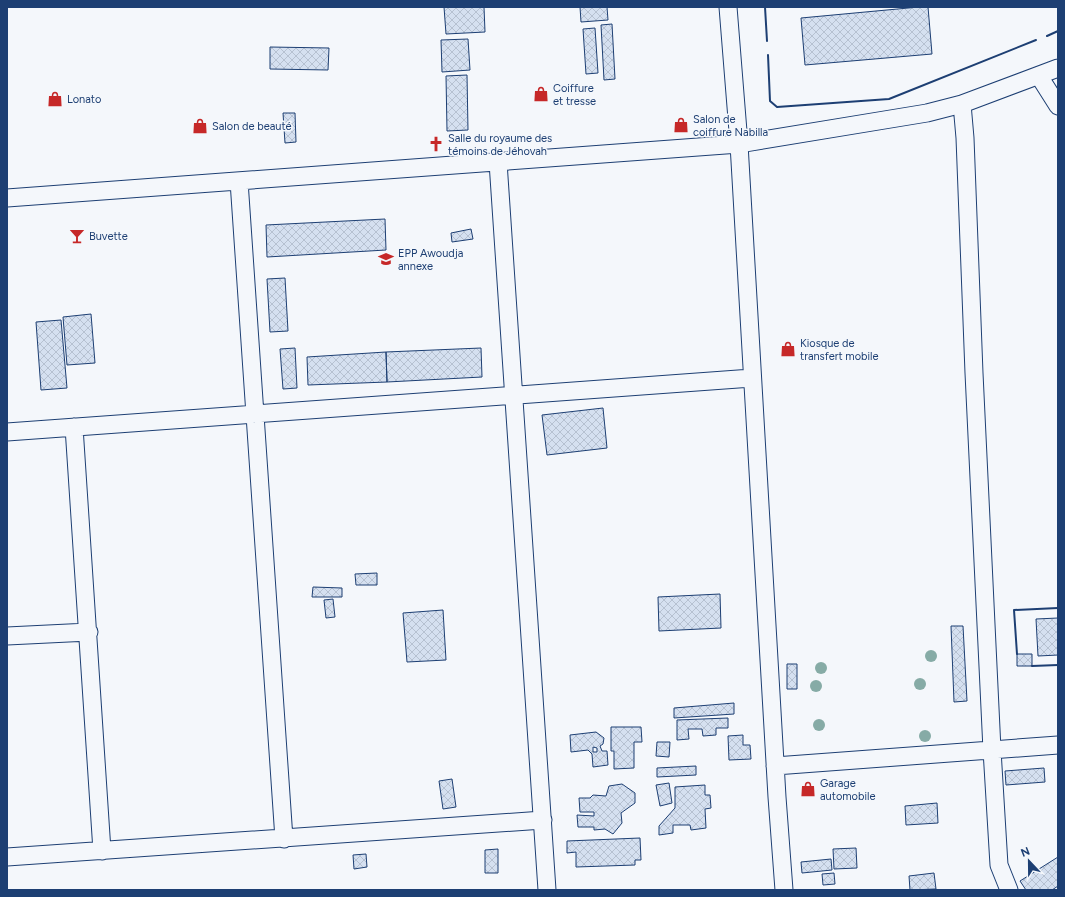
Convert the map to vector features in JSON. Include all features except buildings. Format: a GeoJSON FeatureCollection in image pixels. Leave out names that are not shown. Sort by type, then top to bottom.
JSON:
{"type":"FeatureCollection","features":[{"type":"Feature","properties":{"kind":"street"},"geometry":{"type":"LineString","coordinates":[[728,7],[739,144],[775,766],[784,890]]}},
{"type":"Feature","properties":{"kind":"street"},"geometry":{"type":"LineString","coordinates":[[7,198],[739,144],[927,113],[962,104],[1058,68]]}},
{"type":"Feature","properties":{"kind":"street"},"geometry":{"type":"LineString","coordinates":[[1039,76],[1058,106]]}},
{"type":"Feature","properties":{"kind":"street"},"geometry":{"type":"LineString","coordinates":[[962,104],[965,138],[973,357],[992,750],[1000,865],[1009,890]]}},
{"type":"Feature","properties":{"kind":"street"},"geometry":{"type":"LineString","coordinates":[[498,162],[547,890]]}},
{"type":"Feature","properties":{"kind":"street"},"geometry":{"type":"LineString","coordinates":[[239,181],[284,839]]}},
{"type":"Feature","properties":{"kind":"street"},"geometry":{"type":"LineString","coordinates":[[7,432],[752,378]]}},
{"type":"Feature","properties":{"kind":"street"},"geometry":{"type":"LineString","coordinates":[[74,427],[89,632],[102,851]]}},
{"type":"Feature","properties":{"kind":"street"},"geometry":{"type":"LineString","coordinates":[[7,636],[89,632]]}},
{"type":"Feature","properties":{"kind":"street"},"geometry":{"type":"LineString","coordinates":[[775,766],[1058,745]]}},
{"type":"Feature","properties":{"kind":"street"},"geometry":{"type":"LineString","coordinates":[[7,857],[543,820]]}},
{"type":"Feature","properties":{"kind":"wall"},"geometry":{"type":"LineString","coordinates":[[765,7],[767,41]]}},
{"type":"Feature","properties":{"kind":"wall"},"geometry":{"type":"LineString","coordinates":[[1047,36],[1058,31]]}},
{"type":"Feature","properties":{"kind":"wall"},"geometry":{"type":"LineString","coordinates":[[768,55],[770,101],[777,107],[889,99],[1036,40]]}},
{"type":"Feature","properties":{"kind":"wall"},"geometry":{"type":"LineString","coordinates":[[1017,654],[1014,610],[1058,608]]}},
{"type":"Feature","properties":{"kind":"wall"},"geometry":{"type":"LineString","coordinates":[[1032,666],[1058,665]]}},
{"type":"Feature","properties":{"kind":"place","name":"Coiffure et tresse"},"geometry":{"type":"Point","coordinates":[541,94]}},
{"type":"Feature","properties":{"kind":"place","name":"Lonato"},"geometry":{"type":"Point","coordinates":[55,99]}},
{"type":"Feature","properties":{"kind":"place","name":"Salon de coiffure Nabilla"},"geometry":{"type":"Point","coordinates":[681,125]}},
{"type":"Feature","properties":{"kind":"place","name":"Salon de beauté"},"geometry":{"type":"Point","coordinates":[200,126]}},
{"type":"Feature","properties":{"kind":"place","name":"Salle du royaume des témoins de Jéhovah"},"geometry":{"type":"Point","coordinates":[436,144]}},
{"type":"Feature","properties":{"kind":"place","name":"Buvette"},"geometry":{"type":"Point","coordinates":[77,236]}},
{"type":"Feature","properties":{"kind":"place","name":"EPP Awoudja annexe"},"geometry":{"type":"Point","coordinates":[386,259]}},
{"type":"Feature","properties":{"kind":"place","name":"Kiosque de transfert mobile"},"geometry":{"type":"Point","coordinates":[788,349]}},
{"type":"Feature","properties":{"kind":"place","name":"Garage automobile"},"geometry":{"type":"Point","coordinates":[808,789]}}]}
